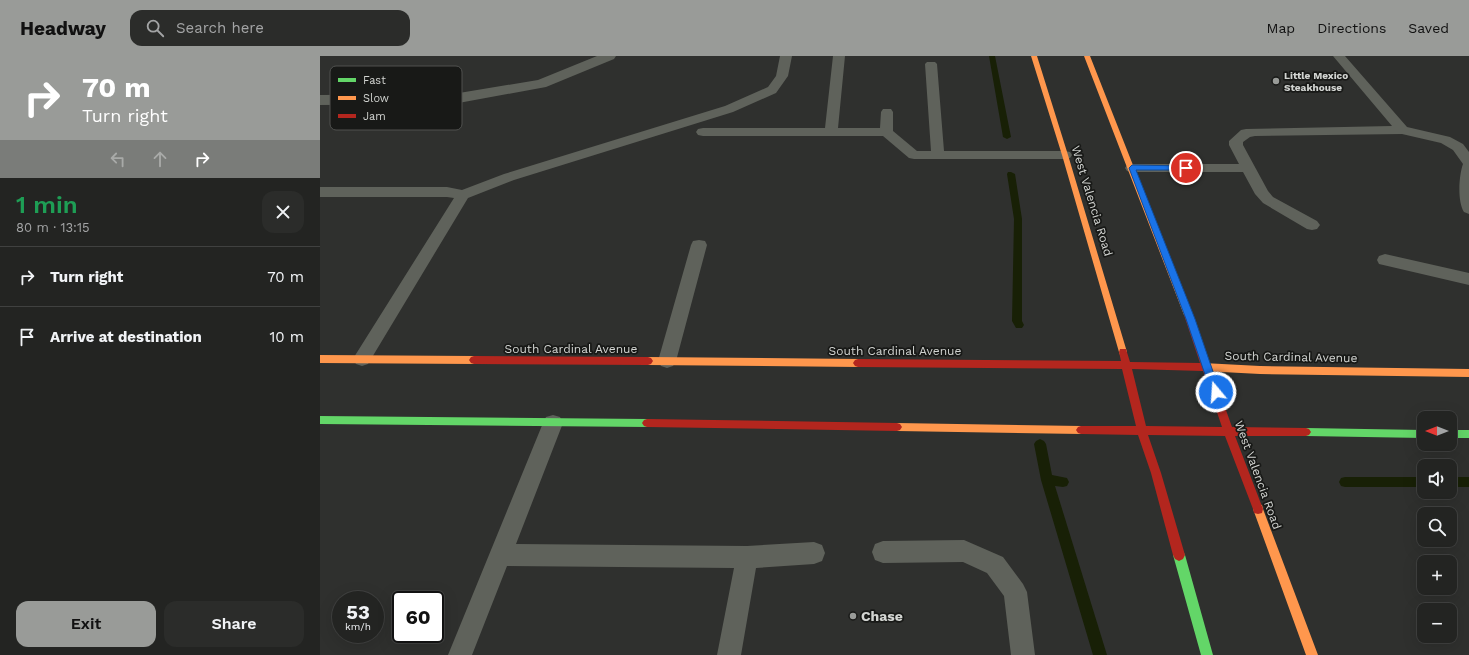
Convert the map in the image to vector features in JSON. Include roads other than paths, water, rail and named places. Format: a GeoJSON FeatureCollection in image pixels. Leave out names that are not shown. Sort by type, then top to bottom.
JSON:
{"type":"FeatureCollection","features":[{"type":"Feature","properties":{"kind":"main road","name":"West Valencia Road"},"geometry":{"type":"LineString","coordinates":[[1034,56],[1065,154],[1126,365],[1142,431],[1156,473],[1207,655]]}},
{"type":"Feature","properties":{"kind":"main road","name":"West Valencia Road"},"geometry":{"type":"LineString","coordinates":[[1087,56],[1132,168],[1207,367],[1228,430],[1312,655]]}},
{"type":"Feature","properties":{"kind":"main road","name":"South Cardinal Avenue"},"geometry":{"type":"LineString","coordinates":[[320,359],[1126,365],[1260,370],[1469,373]]}},
{"type":"Feature","properties":{"kind":"main road"},"geometry":{"type":"LineString","coordinates":[[320,420],[424,420],[1142,431],[1228,430],[1417,434]]}},
{"type":"Feature","properties":{"kind":"main road"},"geometry":{"type":"LineString","coordinates":[[1457,434],[1469,434]]}},
{"type":"Feature","properties":{"kind":"street"},"geometry":{"type":"LineString","coordinates":[[462,97],[541,84],[609,56]]}},
{"type":"Feature","properties":{"kind":"street"},"geometry":{"type":"LineString","coordinates":[[320,100],[330,100]]}},
{"type":"Feature","properties":{"kind":"lane"},"geometry":{"type":"LineString","coordinates":[[320,192],[447,192],[464,195],[509,177],[729,109],[772,90],[782,76],[786,56]]}},
{"type":"Feature","properties":{"kind":"lane"},"geometry":{"type":"LineString","coordinates":[[831,132],[839,56]]}},
{"type":"Feature","properties":{"kind":"lane"},"geometry":{"type":"LineString","coordinates":[[1339,56],[1402,130]]}},
{"type":"Feature","properties":{"kind":"lane"},"geometry":{"type":"LineString","coordinates":[[931,64],[938,155]]}},
{"type":"Feature","properties":{"kind":"lane"},"geometry":{"type":"LineString","coordinates":[[886,132],[887,112]]}},
{"type":"Feature","properties":{"kind":"lane"},"geometry":{"type":"LineString","coordinates":[[1312,225],[1268,200],[1262,194],[1236,145],[1236,140],[1246,133],[1402,130],[1445,140],[1458,147],[1469,162]]}},
{"type":"Feature","properties":{"kind":"lane"},"geometry":{"type":"LineString","coordinates":[[703,132],[886,132],[914,155],[1065,154]]}},
{"type":"Feature","properties":{"kind":"lane"},"geometry":{"type":"LineString","coordinates":[[1469,165],[1466,197],[1469,209]]}},
{"type":"Feature","properties":{"kind":"lane"},"geometry":{"type":"LineString","coordinates":[[1132,168],[1248,168]]}},
{"type":"Feature","properties":{"kind":"lane"},"geometry":{"type":"LineString","coordinates":[[362,359],[464,195]]}},
{"type":"Feature","properties":{"kind":"lane"},"geometry":{"type":"LineString","coordinates":[[667,361],[699,245]]}},
{"type":"Feature","properties":{"kind":"lane"},"geometry":{"type":"LineString","coordinates":[[1385,260],[1469,279]]}},
{"type":"Feature","properties":{"kind":"lane"},"geometry":{"type":"LineString","coordinates":[[460,655],[553,423]]}},
{"type":"Feature","properties":{"kind":"lane"},"geometry":{"type":"LineString","coordinates":[[884,552],[964,550],[995,566],[1015,592],[1023,655]]}},
{"type":"Feature","properties":{"kind":"lane"},"geometry":{"type":"LineString","coordinates":[[500,555],[747,557],[814,553]]}},
{"type":"Feature","properties":{"kind":"lane"},"geometry":{"type":"LineString","coordinates":[[729,655],[747,557]]}},
{"type":"Feature","properties":{"kind":"waterway"},"geometry":{"type":"LineString","coordinates":[[992,56],[1007,137]]}},
{"type":"Feature","properties":{"kind":"waterway"},"geometry":{"type":"LineString","coordinates":[[1011,174],[1018,219],[1017,321],[1019,325]]}},
{"type":"Feature","properties":{"kind":"waterway"},"geometry":{"type":"LineString","coordinates":[[1040,444],[1047,480]]}},
{"type":"Feature","properties":{"kind":"waterway"},"geometry":{"type":"LineString","coordinates":[[1047,480],[1063,482]]}},
{"type":"Feature","properties":{"kind":"waterway"},"geometry":{"type":"LineString","coordinates":[[1047,480],[1100,655]]}},
{"type":"Feature","properties":{"kind":"waterway"},"geometry":{"type":"LineString","coordinates":[[1345,482],[1417,482]]}},
{"type":"Feature","properties":{"kind":"waterway"},"geometry":{"type":"LineString","coordinates":[[1457,482],[1469,482]]}},
{"type":"Feature","properties":{"kind":"place","name":"Little Mexico Steakhouse"},"geometry":{"type":"Point","coordinates":[1276,81]}},
{"type":"Feature","properties":{"kind":"place","name":"Chase"},"geometry":{"type":"Point","coordinates":[853,616]}}]}
